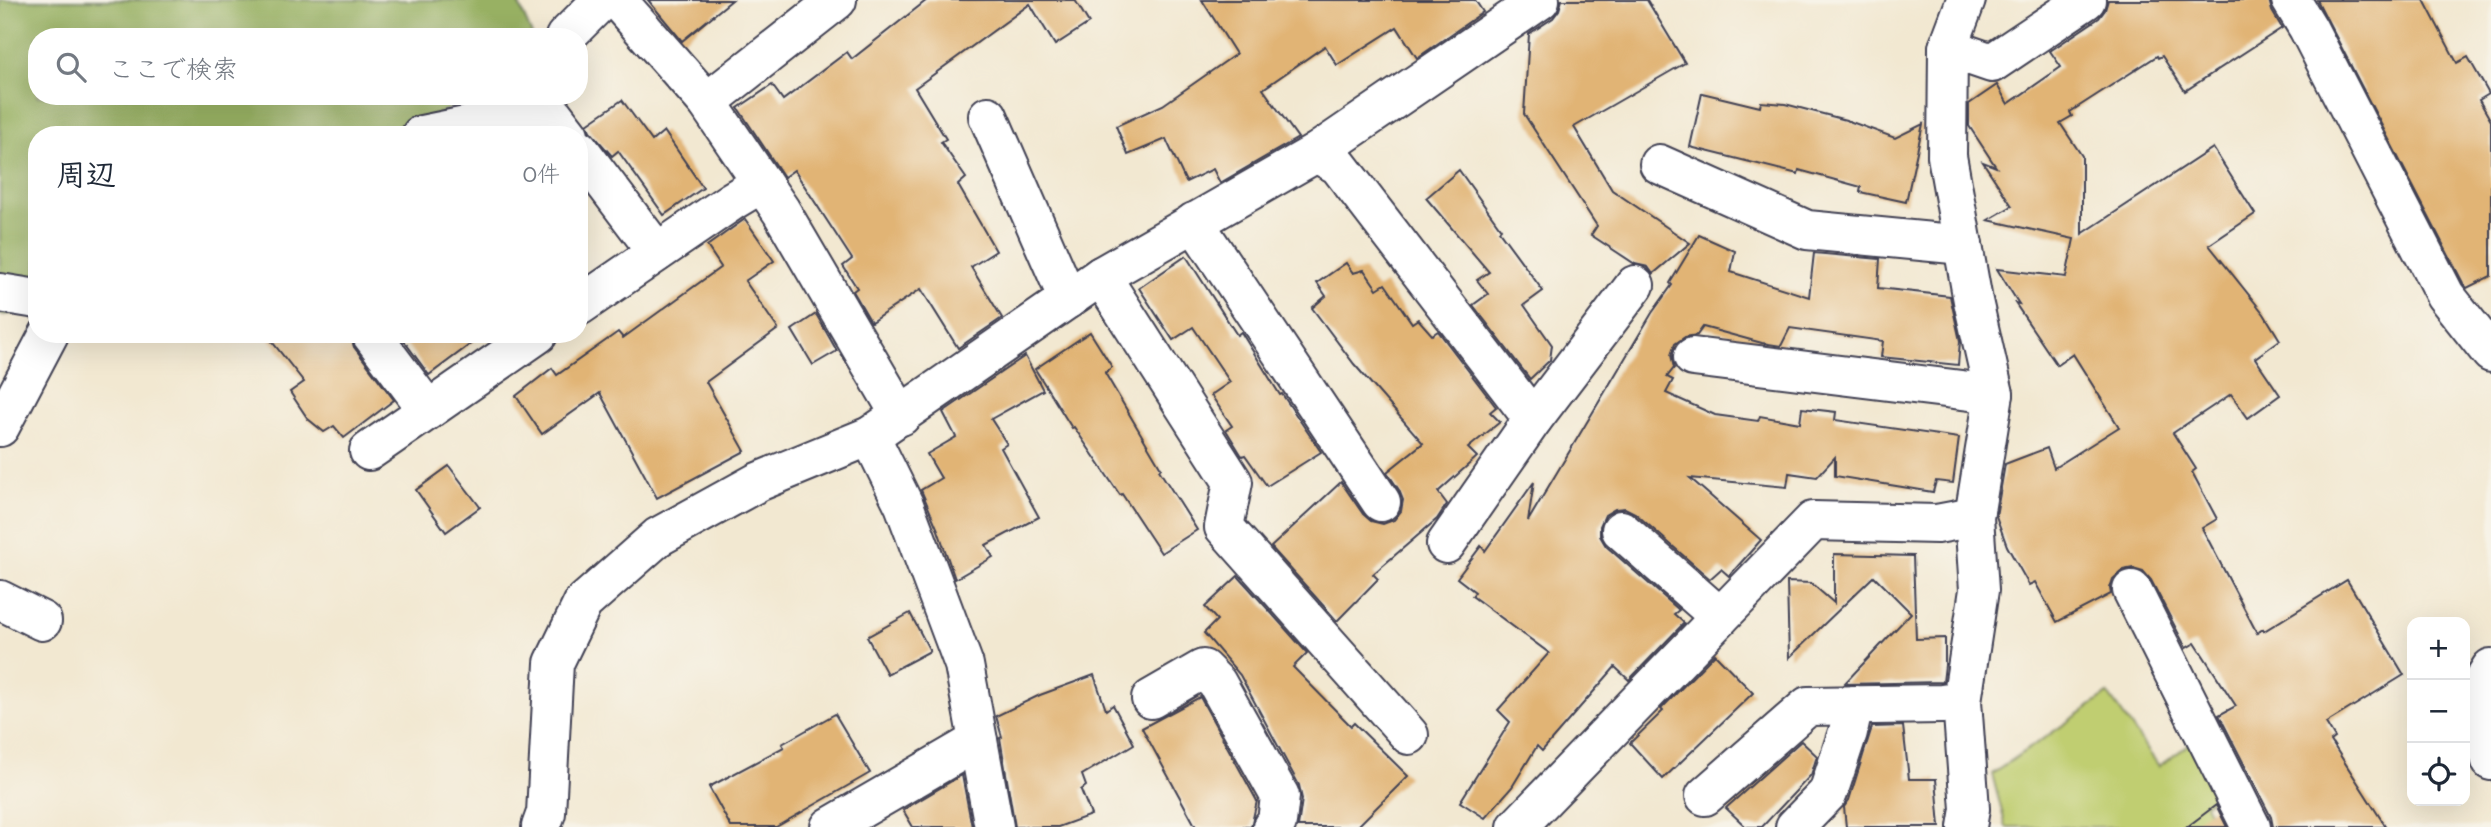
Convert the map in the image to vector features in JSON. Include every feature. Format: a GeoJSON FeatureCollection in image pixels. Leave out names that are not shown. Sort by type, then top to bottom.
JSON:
{"type":"FeatureCollection","features":[{"type":"Feature","properties":{"kind":"street"},"geometry":{"type":"LineString","coordinates":[[574,28],[602,0]]}},
{"type":"Feature","properties":{"kind":"street"},"geometry":{"type":"LineString","coordinates":[[617,0],[707,102],[781,211],[885,426],[904,505],[964,665],[995,827]]}},
{"type":"Feature","properties":{"kind":"street"},"geometry":{"type":"LineString","coordinates":[[707,102],[837,0]]}},
{"type":"Feature","properties":{"kind":"street"},"geometry":{"type":"LineString","coordinates":[[541,827],[546,813],[554,663],[583,603],[658,537],[758,482],[885,426],[1101,276],[1316,153],[1540,0]]}},
{"type":"Feature","properties":{"kind":"street"},"geometry":{"type":"LineString","coordinates":[[1966,0],[1948,48],[1947,156],[1994,394],[1973,517],[1979,590],[1962,701],[1970,810],[1967,827]]}},
{"type":"Feature","properties":{"kind":"street"},"geometry":{"type":"LineString","coordinates":[[1948,48],[1992,63],[2086,0]]}},
{"type":"Feature","properties":{"kind":"street"},"geometry":{"type":"LineString","coordinates":[[2291,0],[2308,28],[2445,295],[2491,353]]}},
{"type":"Feature","properties":{"kind":"street"},"geometry":{"type":"LineString","coordinates":[[475,126],[552,113]]}},
{"type":"Feature","properties":{"kind":"street"},"geometry":{"type":"LineString","coordinates":[[988,116],[1068,299]]}},
{"type":"Feature","properties":{"kind":"street"},"geometry":{"type":"LineString","coordinates":[[1316,153],[1338,165],[1533,419]]}},
{"type":"Feature","properties":{"kind":"street"},"geometry":{"type":"LineString","coordinates":[[588,161],[657,252]]}},
{"type":"Feature","properties":{"kind":"street"},"geometry":{"type":"LineString","coordinates":[[1660,164],[1807,230],[1963,246]]}},
{"type":"Feature","properties":{"kind":"street"},"geometry":{"type":"LineString","coordinates":[[588,300],[762,183]]}},
{"type":"Feature","properties":{"kind":"street"},"geometry":{"type":"LineString","coordinates":[[1194,222],[1381,502]]}},
{"type":"Feature","properties":{"kind":"street"},"geometry":{"type":"LineString","coordinates":[[1101,276],[1233,482],[1224,527],[1409,735]]}},
{"type":"Feature","properties":{"kind":"street"},"geometry":{"type":"LineString","coordinates":[[1446,544],[1533,419],[1635,285]]}},
{"type":"Feature","properties":{"kind":"street"},"geometry":{"type":"LineString","coordinates":[[0,293],[28,298]]}},
{"type":"Feature","properties":{"kind":"street"},"geometry":{"type":"LineString","coordinates":[[0,427],[44,343]]}},
{"type":"Feature","properties":{"kind":"street"},"geometry":{"type":"LineString","coordinates":[[378,343],[428,410]]}},
{"type":"Feature","properties":{"kind":"street"},"geometry":{"type":"LineString","coordinates":[[369,451],[525,343]]}},
{"type":"Feature","properties":{"kind":"street"},"geometry":{"type":"LineString","coordinates":[[1693,358],[1994,394]]}},
{"type":"Feature","properties":{"kind":"street"},"geometry":{"type":"LineString","coordinates":[[1517,827],[1813,520],[1937,524],[1973,517]]}},
{"type":"Feature","properties":{"kind":"street"},"geometry":{"type":"LineString","coordinates":[[1621,530],[1720,617]]}},
{"type":"Feature","properties":{"kind":"street"},"geometry":{"type":"LineString","coordinates":[[2132,590],[2252,827]]}},
{"type":"Feature","properties":{"kind":"street"},"geometry":{"type":"LineString","coordinates":[[0,600],[43,621]]}},
{"type":"Feature","properties":{"kind":"street"},"geometry":{"type":"LineString","coordinates":[[2491,668],[2481,684],[2480,716],[2491,761]]}},
{"type":"Feature","properties":{"kind":"street"},"geometry":{"type":"LineString","coordinates":[[1151,699],[1203,669],[1217,683],[1279,796],[1277,822],[1272,827]]}},
{"type":"Feature","properties":{"kind":"street"},"geometry":{"type":"LineString","coordinates":[[1705,796],[1808,706],[1942,704],[1962,701]]}},
{"type":"Feature","properties":{"kind":"street"},"geometry":{"type":"LineString","coordinates":[[1794,827],[1828,793],[1854,705]]}},
{"type":"Feature","properties":{"kind":"street"},"geometry":{"type":"LineString","coordinates":[[830,827],[978,741]]}},
{"type":"Feature","properties":{"kind":"green space"},"geometry":{"type":"Polygon","coordinates":[[[0,0],[517,0],[529,28],[28,28],[28,105],[453,105],[424,126],[28,126],[28,313],[0,315],[0,0]]]}},
{"type":"Feature","properties":{"kind":"green space"},"geometry":{"type":"Polygon","coordinates":[[[2108,694],[2159,766],[2198,738],[2222,793],[2205,804],[2213,819],[2200,827],[2006,827],[1992,774],[2108,694]]]}},
{"type":"Feature","properties":{"kind":"building"},"geometry":{"type":"Polygon","coordinates":[[[648,0],[732,0],[682,41],[648,0]]]}},
{"type":"Feature","properties":{"kind":"building"},"geometry":{"type":"Polygon","coordinates":[[[927,0],[1075,0],[1089,23],[1055,45],[1030,4],[915,88],[946,139],[941,142],[966,178],[958,185],[996,251],[971,267],[1002,318],[958,348],[921,289],[871,322],[853,291],[857,288],[843,266],[852,259],[794,170],[784,177],[738,108],[772,85],[783,100],[847,52],[852,59],[927,0]]]}},
{"type":"Feature","properties":{"kind":"building"},"geometry":{"type":"Polygon","coordinates":[[[1202,0],[1475,0],[1483,12],[1417,58],[1397,27],[1337,65],[1325,46],[1263,89],[1298,138],[1220,183],[1213,169],[1186,182],[1166,139],[1128,155],[1116,126],[1163,105],[1236,54],[1202,0]]]}},
{"type":"Feature","properties":{"kind":"building"},"geometry":{"type":"Polygon","coordinates":[[[1562,0],[1647,0],[1685,63],[1574,127],[1612,190],[1690,243],[1653,274],[1648,267],[1635,264],[1591,235],[1597,226],[1524,114],[1529,34],[1553,18],[1562,0]]]}},
{"type":"Feature","properties":{"kind":"building"},"geometry":{"type":"Polygon","coordinates":[[[2108,0],[2269,0],[2282,28],[2185,91],[2162,56],[2157,56],[2070,112],[2072,116],[2060,123],[2082,156],[2082,234],[2213,148],[2255,214],[2209,245],[2264,314],[2280,340],[2255,358],[2280,395],[2248,418],[2231,394],[2173,433],[2196,469],[2192,472],[2217,519],[2202,528],[2257,633],[2347,580],[2404,675],[2326,723],[2335,738],[2331,741],[2386,827],[2273,827],[2271,817],[2219,715],[2236,706],[2195,643],[2186,648],[2151,580],[2143,571],[2133,568],[2123,570],[2113,579],[2111,594],[2057,622],[2035,582],[2029,585],[2007,546],[1996,516],[2005,464],[2047,448],[2054,468],[2119,427],[2073,354],[2057,365],[2015,303],[2019,304],[1997,269],[2066,277],[2074,239],[1988,220],[2012,206],[1983,162],[1996,167],[1969,126],[1969,104],[1997,85],[2008,104],[2061,67],[2050,51],[2099,18],[2108,0]]]}},
{"type":"Feature","properties":{"kind":"building"},"geometry":{"type":"Polygon","coordinates":[[[2317,0],[2424,0],[2457,63],[2468,57],[2489,94],[2479,100],[2491,121],[2491,276],[2467,288],[2463,283],[2317,0]]]}},
{"type":"Feature","properties":{"kind":"building"},"geometry":{"type":"Polygon","coordinates":[[[1702,93],[1760,107],[1761,102],[1785,104],[1846,120],[1895,138],[1923,124],[1906,202],[1860,192],[1861,187],[1799,170],[1798,174],[1690,147],[1702,93]]]}},
{"type":"Feature","properties":{"kind":"building"},"geometry":{"type":"Polygon","coordinates":[[[622,100],[652,141],[664,131],[703,188],[664,215],[618,151],[612,156],[587,124],[622,100]]]}},
{"type":"Feature","properties":{"kind":"building"},"geometry":{"type":"Polygon","coordinates":[[[1459,170],[1543,291],[1524,305],[1552,345],[1550,360],[1530,379],[1473,305],[1488,294],[1477,280],[1489,272],[1426,198],[1459,170]]]}},
{"type":"Feature","properties":{"kind":"building"},"geometry":{"type":"Polygon","coordinates":[[[745,219],[774,261],[745,281],[778,329],[706,382],[745,451],[657,498],[600,393],[542,434],[516,396],[552,368],[557,375],[618,332],[623,338],[721,267],[707,246],[745,219]]]}},
{"type":"Feature","properties":{"kind":"building"},"geometry":{"type":"Polygon","coordinates":[[[1699,235],[1735,251],[1731,272],[1809,297],[1814,253],[1880,259],[1878,288],[1950,296],[1960,341],[1958,365],[1881,357],[1883,341],[1790,328],[1781,346],[1703,327],[1697,335],[1685,337],[1675,344],[1671,355],[1674,368],[1667,377],[1673,380],[1666,393],[1715,415],[1758,421],[1760,416],[1800,423],[1802,408],[1836,412],[1835,420],[1959,438],[1953,483],[1936,481],[1933,492],[1835,476],[1835,457],[1817,477],[1789,473],[1787,487],[1690,478],[1761,540],[1729,576],[1721,569],[1710,579],[1635,513],[1625,508],[1615,509],[1605,515],[1600,526],[1600,536],[1606,546],[1679,610],[1674,614],[1684,623],[1629,680],[1615,667],[1542,751],[1537,746],[1512,787],[1485,818],[1460,802],[1510,722],[1498,710],[1549,653],[1472,596],[1475,592],[1457,578],[1481,546],[1485,551],[1534,482],[1528,521],[1652,313],[1672,285],[1670,283],[1699,235]]]}},
{"type":"Feature","properties":{"kind":"building"},"geometry":{"type":"Polygon","coordinates":[[[1186,256],[1237,335],[1241,332],[1280,395],[1282,394],[1321,452],[1267,486],[1245,455],[1242,456],[1226,430],[1232,426],[1211,395],[1230,382],[1193,327],[1173,340],[1139,288],[1186,256]]]}},
{"type":"Feature","properties":{"kind":"building"},"geometry":{"type":"Polygon","coordinates":[[[1346,263],[1353,273],[1364,270],[1377,289],[1385,284],[1412,323],[1418,319],[1432,335],[1438,331],[1496,407],[1490,412],[1500,422],[1468,448],[1477,457],[1438,492],[1447,504],[1437,519],[1373,574],[1378,579],[1337,621],[1271,547],[1341,482],[1371,521],[1383,524],[1394,520],[1401,511],[1403,500],[1387,472],[1423,443],[1354,364],[1312,308],[1326,296],[1317,283],[1346,263]]]}},
{"type":"Feature","properties":{"kind":"building"},"geometry":{"type":"Polygon","coordinates":[[[816,314],[837,351],[813,365],[792,330],[816,314]]]}},
{"type":"Feature","properties":{"kind":"building"},"geometry":{"type":"Polygon","coordinates":[[[1090,332],[1112,367],[1105,373],[1161,468],[1159,470],[1197,530],[1161,553],[1122,494],[1120,495],[1074,427],[1072,428],[1035,369],[1090,332]]]}},
{"type":"Feature","properties":{"kind":"building"},"geometry":{"type":"Polygon","coordinates":[[[273,343],[353,343],[394,400],[344,438],[334,426],[324,432],[308,419],[290,392],[304,382],[273,343]]]}},
{"type":"Feature","properties":{"kind":"building"},"geometry":{"type":"Polygon","coordinates":[[[406,343],[472,343],[429,375],[406,343]]]}},
{"type":"Feature","properties":{"kind":"building"},"geometry":{"type":"Polygon","coordinates":[[[1025,356],[1043,390],[991,419],[1007,444],[1001,448],[1039,517],[986,545],[993,557],[955,579],[921,490],[941,478],[927,454],[956,437],[943,412],[1025,356]]]}},
{"type":"Feature","properties":{"kind":"building"},"geometry":{"type":"Polygon","coordinates":[[[449,466],[480,507],[446,532],[416,490],[449,466]]]}},
{"type":"Feature","properties":{"kind":"building"},"geometry":{"type":"Polygon","coordinates":[[[1834,554],[1913,556],[1916,639],[1945,638],[1943,682],[1844,684],[1911,613],[1874,576],[1789,658],[1787,582],[1811,583],[1834,603],[1834,554]]]}},
{"type":"Feature","properties":{"kind":"building"},"geometry":{"type":"Polygon","coordinates":[[[1238,576],[1307,653],[1293,667],[1351,726],[1354,723],[1408,776],[1357,827],[1298,827],[1302,799],[1299,785],[1240,675],[1204,633],[1217,620],[1205,607],[1238,576]]]}},
{"type":"Feature","properties":{"kind":"building"},"geometry":{"type":"Polygon","coordinates":[[[910,613],[930,651],[887,674],[867,637],[910,613]]]}},
{"type":"Feature","properties":{"kind":"building"},"geometry":{"type":"Polygon","coordinates":[[[1715,654],[1753,693],[1663,779],[1630,743],[1715,654]]]}},
{"type":"Feature","properties":{"kind":"building"},"geometry":{"type":"Polygon","coordinates":[[[1094,675],[1106,710],[1113,705],[1134,744],[1082,775],[1086,786],[1081,790],[1091,815],[1058,827],[1015,827],[1000,738],[1002,737],[996,716],[1040,695],[1094,675]]]}},
{"type":"Feature","properties":{"kind":"building"},"geometry":{"type":"Polygon","coordinates":[[[1200,697],[1257,801],[1251,827],[1196,827],[1142,728],[1200,697]]]}},
{"type":"Feature","properties":{"kind":"building"},"geometry":{"type":"Polygon","coordinates":[[[835,714],[870,773],[776,827],[731,827],[709,787],[784,747],[782,744],[835,714]]]}},
{"type":"Feature","properties":{"kind":"building"},"geometry":{"type":"Polygon","coordinates":[[[1903,726],[1909,779],[1936,779],[1940,827],[1846,827],[1844,807],[1849,800],[1872,727],[1903,726]]]}},
{"type":"Feature","properties":{"kind":"building"},"geometry":{"type":"Polygon","coordinates":[[[1801,741],[1817,756],[1811,775],[1762,827],[1746,827],[1726,808],[1801,741]]]}},
{"type":"Feature","properties":{"kind":"building"},"geometry":{"type":"Polygon","coordinates":[[[962,775],[972,827],[913,827],[903,810],[962,775]]]}},
{"type":"Feature","properties":{"kind":"building"},"geometry":{"type":"Polygon","coordinates":[[[2216,805],[2227,827],[2187,827],[2216,805]]]}}]}
